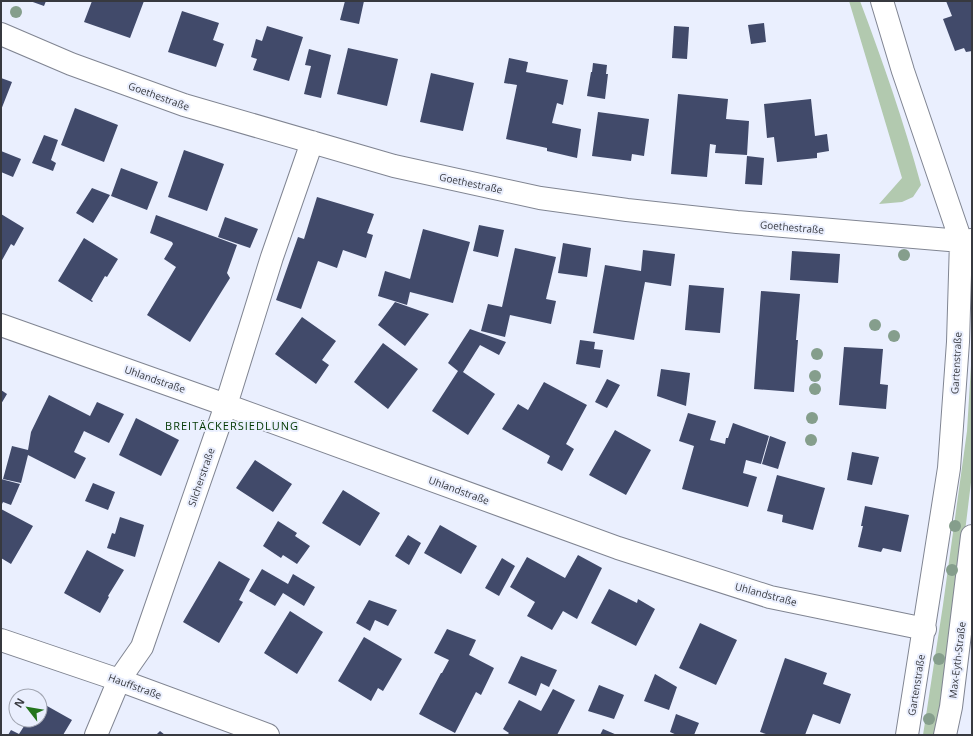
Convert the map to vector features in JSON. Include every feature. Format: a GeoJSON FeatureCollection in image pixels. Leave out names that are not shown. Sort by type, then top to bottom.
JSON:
{"type":"FeatureCollection","features":[{"type":"Feature","properties":{"kind":"street","name":"Gartenstraße"},"geometry":{"type":"LineString","coordinates":[[882,1],[903,71],[968,244],[958,342],[950,468],[908,735]]}},
{"type":"Feature","properties":{"kind":"street","name":"Goethestraße"},"geometry":{"type":"LineString","coordinates":[[1,34],[71,64],[184,105],[394,166],[540,198],[627,210],[729,221],[968,244]]}},
{"type":"Feature","properties":{"kind":"street","name":"Silcherstraße"},"geometry":{"type":"LineString","coordinates":[[96,735],[119,680],[142,647],[226,404],[272,257],[312,142]]}},
{"type":"Feature","properties":{"kind":"street","name":"Uhlandstraße"},"geometry":{"type":"LineString","coordinates":[[1,325],[226,404],[618,548],[770,597],[925,629]]}},
{"type":"Feature","properties":{"kind":"street","name":"Max-Eyth-Straße"},"geometry":{"type":"LineString","coordinates":[[945,735],[951,707],[972,536]]}},
{"type":"Feature","properties":{"kind":"street","name":"Hauffstraße"},"geometry":{"type":"LineString","coordinates":[[1,640],[119,680],[268,735]]}},
{"type":"Feature","properties":{"kind":"green space"},"geometry":{"type":"Polygon","coordinates":[[[849,1],[860,1],[893,92],[921,185],[913,197],[902,202],[879,204],[902,178],[849,1]]]}},
{"type":"Feature","properties":{"kind":"green space"},"geometry":{"type":"Polygon","coordinates":[[[972,349],[972,474],[956,606],[936,735],[923,735],[967,431],[972,349]]]}},
{"type":"Feature","properties":{"kind":"building"},"geometry":{"type":"Polygon","coordinates":[[[30,1],[46,1],[44,6],[30,1]]]}},
{"type":"Feature","properties":{"kind":"building"},"geometry":{"type":"Polygon","coordinates":[[[92,1],[144,1],[130,38],[84,22],[92,1]]]}},
{"type":"Feature","properties":{"kind":"building"},"geometry":{"type":"Polygon","coordinates":[[[345,1],[364,1],[359,24],[340,20],[345,1]]]}},
{"type":"Feature","properties":{"kind":"building"},"geometry":{"type":"Polygon","coordinates":[[[946,1],[972,1],[972,51],[966,52],[964,48],[955,51],[943,19],[952,16],[946,1]]]}},
{"type":"Feature","properties":{"kind":"building"},"geometry":{"type":"Polygon","coordinates":[[[182,11],[219,23],[213,40],[224,44],[216,67],[168,52],[182,11]]]}},
{"type":"Feature","properties":{"kind":"building"},"geometry":{"type":"Polygon","coordinates":[[[764,23],[766,42],[751,44],[748,25],[764,23]]]}},
{"type":"Feature","properties":{"kind":"building"},"geometry":{"type":"Polygon","coordinates":[[[267,26],[303,37],[289,81],[253,70],[257,59],[251,57],[256,39],[262,41],[267,26]]]}},
{"type":"Feature","properties":{"kind":"building"},"geometry":{"type":"Polygon","coordinates":[[[674,26],[689,27],[687,59],[672,58],[674,26]]]}},
{"type":"Feature","properties":{"kind":"building"},"geometry":{"type":"Polygon","coordinates":[[[348,48],[398,59],[387,106],[337,94],[348,48]]]}},
{"type":"Feature","properties":{"kind":"building"},"geometry":{"type":"Polygon","coordinates":[[[309,49],[331,55],[321,98],[304,94],[311,66],[305,65],[309,49]]]}},
{"type":"Feature","properties":{"kind":"building"},"geometry":{"type":"Polygon","coordinates":[[[509,58],[528,62],[526,72],[568,80],[563,105],[557,103],[552,123],[581,129],[577,158],[547,151],[547,148],[506,139],[517,85],[504,83],[509,58]]]}},
{"type":"Feature","properties":{"kind":"building"},"geometry":{"type":"Polygon","coordinates":[[[593,63],[607,65],[606,74],[608,74],[605,99],[587,96],[593,63]]]}},
{"type":"Feature","properties":{"kind":"building"},"geometry":{"type":"Polygon","coordinates":[[[431,73],[474,83],[463,131],[420,122],[431,73]]]}},
{"type":"Feature","properties":{"kind":"building"},"geometry":{"type":"Polygon","coordinates":[[[1,78],[12,82],[1,110],[1,78]]]}},
{"type":"Feature","properties":{"kind":"building"},"geometry":{"type":"Polygon","coordinates":[[[678,94],[728,99],[726,119],[749,121],[747,155],[715,153],[716,145],[710,144],[707,177],[671,174],[678,94]]]}},
{"type":"Feature","properties":{"kind":"building"},"geometry":{"type":"Polygon","coordinates":[[[811,99],[815,136],[827,134],[829,151],[817,153],[817,158],[777,162],[774,137],[767,138],[764,104],[811,99]]]}},
{"type":"Feature","properties":{"kind":"building"},"geometry":{"type":"Polygon","coordinates":[[[75,108],[118,125],[104,162],[61,145],[75,108]]]}},
{"type":"Feature","properties":{"kind":"building"},"geometry":{"type":"Polygon","coordinates":[[[598,112],[649,119],[644,156],[632,154],[631,161],[592,156],[598,112]]]}},
{"type":"Feature","properties":{"kind":"building"},"geometry":{"type":"Polygon","coordinates":[[[44,135],[58,140],[51,160],[56,163],[53,171],[32,163],[44,135]]]}},
{"type":"Feature","properties":{"kind":"building"},"geometry":{"type":"Polygon","coordinates":[[[184,150],[224,164],[207,211],[168,197],[184,150]]]}},
{"type":"Feature","properties":{"kind":"building"},"geometry":{"type":"Polygon","coordinates":[[[1,151],[21,159],[13,177],[1,172],[1,151]]]}},
{"type":"Feature","properties":{"kind":"building"},"geometry":{"type":"Polygon","coordinates":[[[747,156],[764,158],[762,185],[745,184],[747,156]]]}},
{"type":"Feature","properties":{"kind":"building"},"geometry":{"type":"Polygon","coordinates":[[[121,168],[158,182],[147,210],[111,196],[121,168]]]}},
{"type":"Feature","properties":{"kind":"building"},"geometry":{"type":"Polygon","coordinates":[[[92,188],[110,195],[93,223],[76,213],[92,188]]]}},
{"type":"Feature","properties":{"kind":"building"},"geometry":{"type":"Polygon","coordinates":[[[317,197],[374,214],[367,233],[373,235],[366,258],[343,250],[337,268],[318,261],[301,309],[276,300],[298,237],[304,239],[317,197]]]}},
{"type":"Feature","properties":{"kind":"building"},"geometry":{"type":"Polygon","coordinates":[[[1,214],[24,228],[14,246],[11,244],[1,262],[1,214]]]}},
{"type":"Feature","properties":{"kind":"building"},"geometry":{"type":"Polygon","coordinates":[[[156,215],[237,245],[227,273],[230,278],[190,342],[147,315],[176,267],[164,259],[173,244],[172,242],[150,233],[156,215]]]}},
{"type":"Feature","properties":{"kind":"building"},"geometry":{"type":"Polygon","coordinates":[[[225,217],[258,229],[250,248],[218,237],[225,217]]]}},
{"type":"Feature","properties":{"kind":"building"},"geometry":{"type":"Polygon","coordinates":[[[479,225],[504,230],[498,257],[473,251],[479,225]]]}},
{"type":"Feature","properties":{"kind":"building"},"geometry":{"type":"Polygon","coordinates":[[[423,229],[470,242],[453,303],[410,292],[407,305],[378,296],[385,271],[410,279],[423,229]]]}},
{"type":"Feature","properties":{"kind":"building"},"geometry":{"type":"Polygon","coordinates":[[[84,238],[118,259],[107,277],[105,276],[91,300],[93,301],[92,302],[58,281],[84,238]]]}},
{"type":"Feature","properties":{"kind":"building"},"geometry":{"type":"Polygon","coordinates":[[[563,243],[591,248],[587,277],[558,273],[563,243]]]}},
{"type":"Feature","properties":{"kind":"building"},"geometry":{"type":"Polygon","coordinates":[[[515,248],[556,257],[546,299],[556,301],[551,324],[510,315],[505,337],[481,331],[488,304],[502,307],[515,248]]]}},
{"type":"Feature","properties":{"kind":"building"},"geometry":{"type":"Polygon","coordinates":[[[643,250],[675,254],[671,286],[645,282],[634,340],[593,333],[605,265],[641,271],[643,250]]]}},
{"type":"Feature","properties":{"kind":"building"},"geometry":{"type":"Polygon","coordinates":[[[792,251],[840,254],[838,283],[790,280],[792,251]]]}},
{"type":"Feature","properties":{"kind":"building"},"geometry":{"type":"Polygon","coordinates":[[[689,285],[724,288],[720,333],[685,330],[689,285]]]}},
{"type":"Feature","properties":{"kind":"building"},"geometry":{"type":"Polygon","coordinates":[[[761,291],[800,294],[794,392],[754,389],[761,291]]]}},
{"type":"Feature","properties":{"kind":"building"},"geometry":{"type":"Polygon","coordinates":[[[395,302],[429,314],[405,346],[378,325],[395,302]]]}},
{"type":"Feature","properties":{"kind":"building"},"geometry":{"type":"Polygon","coordinates":[[[302,317],[336,341],[322,360],[329,365],[316,384],[275,354],[302,317]]]}},
{"type":"Feature","properties":{"kind":"building"},"geometry":{"type":"Polygon","coordinates":[[[470,329],[506,342],[499,355],[480,345],[463,372],[495,394],[468,435],[432,411],[458,371],[448,363],[470,329]]]}},
{"type":"Feature","properties":{"kind":"building"},"geometry":{"type":"Polygon","coordinates":[[[580,340],[595,342],[594,349],[603,350],[600,368],[576,364],[580,340]]]}},
{"type":"Feature","properties":{"kind":"building"},"geometry":{"type":"Polygon","coordinates":[[[383,343],[418,369],[388,409],[354,382],[383,343]]]}},
{"type":"Feature","properties":{"kind":"building"},"geometry":{"type":"Polygon","coordinates":[[[844,347],[883,349],[880,384],[888,385],[886,409],[839,405],[844,347]]]}},
{"type":"Feature","properties":{"kind":"building"},"geometry":{"type":"Polygon","coordinates":[[[661,369],[690,373],[686,406],[657,396],[661,369]]]}},
{"type":"Feature","properties":{"kind":"building"},"geometry":{"type":"Polygon","coordinates":[[[607,379],[620,385],[607,408],[595,402],[607,379]]]}},
{"type":"Feature","properties":{"kind":"building"},"geometry":{"type":"Polygon","coordinates":[[[544,382],[587,405],[566,444],[574,449],[562,471],[547,463],[550,456],[502,429],[518,404],[528,410],[544,382]]]}},
{"type":"Feature","properties":{"kind":"building"},"geometry":{"type":"Polygon","coordinates":[[[1,390],[7,394],[1,404],[1,390]]]}},
{"type":"Feature","properties":{"kind":"building"},"geometry":{"type":"Polygon","coordinates":[[[49,395],[90,416],[97,402],[124,414],[109,443],[84,431],[74,452],[86,458],[75,479],[28,455],[21,483],[3,479],[12,446],[28,450],[31,432],[49,395]]]}},
{"type":"Feature","properties":{"kind":"building"},"geometry":{"type":"Polygon","coordinates":[[[688,413],[716,421],[710,440],[725,444],[726,438],[728,438],[733,423],[769,436],[761,464],[746,460],[743,473],[757,477],[748,507],[682,489],[694,446],[679,441],[688,413]]]}},
{"type":"Feature","properties":{"kind":"building"},"geometry":{"type":"Polygon","coordinates":[[[136,418],[179,440],[161,476],[119,455],[136,418]]]}},
{"type":"Feature","properties":{"kind":"building"},"geometry":{"type":"Polygon","coordinates":[[[615,430],[651,450],[626,495],[589,475],[615,430]]]}},
{"type":"Feature","properties":{"kind":"building"},"geometry":{"type":"Polygon","coordinates":[[[770,436],[786,442],[778,469],[762,464],[770,436]]]}},
{"type":"Feature","properties":{"kind":"building"},"geometry":{"type":"Polygon","coordinates":[[[852,452],[879,457],[872,485],[847,480],[852,452]]]}},
{"type":"Feature","properties":{"kind":"building"},"geometry":{"type":"Polygon","coordinates":[[[255,460],[292,484],[273,512],[236,488],[255,460]]]}},
{"type":"Feature","properties":{"kind":"building"},"geometry":{"type":"Polygon","coordinates":[[[777,475],[825,488],[813,530],[782,522],[783,515],[767,511],[777,475]]]}},
{"type":"Feature","properties":{"kind":"building"},"geometry":{"type":"Polygon","coordinates":[[[1,479],[20,484],[11,505],[3,502],[1,506],[1,479]]]}},
{"type":"Feature","properties":{"kind":"building"},"geometry":{"type":"Polygon","coordinates":[[[93,483],[115,492],[108,510],[85,501],[93,483]]]}},
{"type":"Feature","properties":{"kind":"building"},"geometry":{"type":"Polygon","coordinates":[[[343,490],[380,513],[360,546],[322,523],[343,490]]]}},
{"type":"Feature","properties":{"kind":"building"},"geometry":{"type":"Polygon","coordinates":[[[865,506],[909,515],[901,552],[883,548],[881,552],[858,547],[863,526],[861,526],[865,506]]]}},
{"type":"Feature","properties":{"kind":"building"},"geometry":{"type":"Polygon","coordinates":[[[1,509],[33,526],[11,564],[1,558],[1,509]]]}},
{"type":"Feature","properties":{"kind":"building"},"geometry":{"type":"Polygon","coordinates":[[[120,517],[144,525],[135,557],[107,548],[112,533],[115,534],[120,517]]]}},
{"type":"Feature","properties":{"kind":"building"},"geometry":{"type":"Polygon","coordinates":[[[278,521],[297,533],[295,536],[310,546],[297,564],[283,555],[281,558],[263,546],[278,521]]]}},
{"type":"Feature","properties":{"kind":"building"},"geometry":{"type":"Polygon","coordinates":[[[440,525],[477,546],[461,574],[424,553],[440,525]]]}},
{"type":"Feature","properties":{"kind":"building"},"geometry":{"type":"Polygon","coordinates":[[[408,535],[421,543],[409,565],[395,556],[408,535]]]}},
{"type":"Feature","properties":{"kind":"building"},"geometry":{"type":"Polygon","coordinates":[[[87,550],[124,570],[108,596],[109,597],[100,613],[64,593],[87,550]]]}},
{"type":"Feature","properties":{"kind":"building"},"geometry":{"type":"Polygon","coordinates":[[[578,555],[602,568],[577,619],[563,611],[552,630],[527,616],[535,602],[510,587],[527,557],[565,578],[578,555]]]}},
{"type":"Feature","properties":{"kind":"building"},"geometry":{"type":"Polygon","coordinates":[[[502,558],[515,566],[499,596],[485,588],[502,558]]]}},
{"type":"Feature","properties":{"kind":"building"},"geometry":{"type":"Polygon","coordinates":[[[219,561],[250,579],[239,600],[243,602],[219,643],[183,622],[219,561]]]}},
{"type":"Feature","properties":{"kind":"building"},"geometry":{"type":"Polygon","coordinates":[[[262,569],[288,584],[293,574],[315,587],[304,606],[283,593],[275,606],[249,591],[262,569]]]}},
{"type":"Feature","properties":{"kind":"building"},"geometry":{"type":"Polygon","coordinates":[[[609,589],[637,603],[638,599],[655,609],[636,646],[591,623],[609,589]]]}},
{"type":"Feature","properties":{"kind":"building"},"geometry":{"type":"Polygon","coordinates":[[[369,600],[397,610],[388,626],[375,620],[370,631],[356,623],[369,600]]]}},
{"type":"Feature","properties":{"kind":"building"},"geometry":{"type":"Polygon","coordinates":[[[290,611],[323,632],[297,674],[264,653],[290,611]]]}},
{"type":"Feature","properties":{"kind":"building"},"geometry":{"type":"Polygon","coordinates":[[[700,623],[737,640],[716,685],[679,668],[700,623]]]}},
{"type":"Feature","properties":{"kind":"building"},"geometry":{"type":"Polygon","coordinates":[[[447,629],[476,640],[469,655],[494,668],[481,695],[476,692],[455,733],[419,714],[449,660],[434,653],[447,629]]]}},
{"type":"Feature","properties":{"kind":"building"},"geometry":{"type":"Polygon","coordinates":[[[364,637],[402,659],[383,691],[378,688],[371,701],[338,681],[364,637]]]}},
{"type":"Feature","properties":{"kind":"building"},"geometry":{"type":"Polygon","coordinates":[[[521,656],[557,670],[549,687],[541,683],[536,696],[508,683],[521,656]]]}},
{"type":"Feature","properties":{"kind":"building"},"geometry":{"type":"Polygon","coordinates":[[[785,658],[827,673],[823,684],[851,694],[840,724],[813,714],[805,735],[769,735],[760,732],[785,658]]]}},
{"type":"Feature","properties":{"kind":"building"},"geometry":{"type":"Polygon","coordinates":[[[655,674],[677,687],[669,710],[644,701],[655,674]]]}},
{"type":"Feature","properties":{"kind":"building"},"geometry":{"type":"Polygon","coordinates":[[[599,685],[624,695],[614,719],[588,711],[599,685]]]}},
{"type":"Feature","properties":{"kind":"building"},"geometry":{"type":"Polygon","coordinates":[[[553,689],[575,700],[557,735],[507,735],[509,733],[503,729],[519,700],[541,711],[553,689]]]}},
{"type":"Feature","properties":{"kind":"building"},"geometry":{"type":"Polygon","coordinates":[[[48,706],[72,720],[63,735],[8,735],[11,730],[19,734],[23,728],[48,728],[48,706]]]}},
{"type":"Feature","properties":{"kind":"building"},"geometry":{"type":"Polygon","coordinates":[[[676,714],[699,723],[694,735],[677,735],[670,732],[676,714]]]}},
{"type":"Feature","properties":{"kind":"building"},"geometry":{"type":"Polygon","coordinates":[[[603,729],[617,735],[600,735],[603,729]]]}},
{"type":"Feature","properties":{"kind":"building"},"geometry":{"type":"Polygon","coordinates":[[[160,731],[165,735],[156,735],[160,731]]]}},
{"type":"Feature","properties":{"kind":"district","name":"BREITÄCKERSIEDLUNG"},"geometry":{"type":"Point","coordinates":[232,425]}}]}
